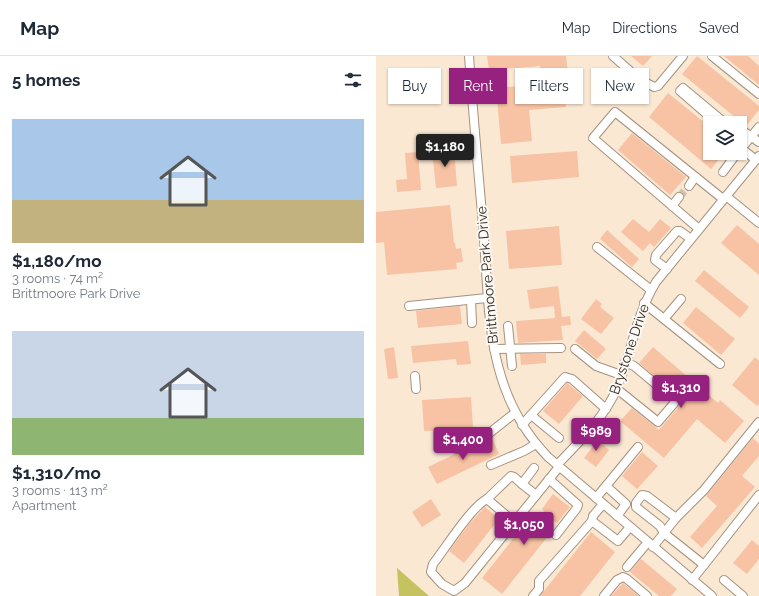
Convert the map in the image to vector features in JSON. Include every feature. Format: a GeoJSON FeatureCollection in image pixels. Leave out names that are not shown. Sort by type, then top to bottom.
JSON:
{"type":"FeatureCollection","features":[{"type":"Feature","properties":{"kind":"street","name":"Brittmoore Park Drive"},"geometry":{"type":"LineString","coordinates":[[469,56],[487,278],[487,298],[499,375],[515,413],[536,444],[558,466],[710,596]]}},
{"type":"Feature","properties":{"kind":"street"},"geometry":{"type":"LineString","coordinates":[[613,56],[640,79],[654,88],[658,86],[683,56]]}},
{"type":"Feature","properties":{"kind":"street"},"geometry":{"type":"LineString","coordinates":[[712,56],[759,94]]}},
{"type":"Feature","properties":{"kind":"street"},"geometry":{"type":"LineString","coordinates":[[683,88],[721,122],[680,91],[683,88]]}},
{"type":"Feature","properties":{"kind":"street"},"geometry":{"type":"LineString","coordinates":[[699,229],[593,138],[615,112],[695,177],[759,223]]}},
{"type":"Feature","properties":{"kind":"street"},"geometry":{"type":"LineString","coordinates":[[747,141],[759,127]]}},
{"type":"Feature","properties":{"kind":"street"},"geometry":{"type":"LineString","coordinates":[[747,133],[759,142]]}},
{"type":"Feature","properties":{"kind":"street"},"geometry":{"type":"LineString","coordinates":[[747,153],[757,158]]}},
{"type":"Feature","properties":{"kind":"street","name":"Brystone Drive"},"geometry":{"type":"LineString","coordinates":[[486,499],[470,514],[433,564],[431,572],[442,584],[454,591],[458,590],[606,408],[617,389],[644,304],[651,290],[757,158]]}},
{"type":"Feature","properties":{"kind":"street"},"geometry":{"type":"LineString","coordinates":[[723,172],[732,160]]}},
{"type":"Feature","properties":{"kind":"street"},"geometry":{"type":"LineString","coordinates":[[688,186],[695,177]]}},
{"type":"Feature","properties":{"kind":"street"},"geometry":{"type":"LineString","coordinates":[[672,206],[679,197]]}},
{"type":"Feature","properties":{"kind":"street"},"geometry":{"type":"LineString","coordinates":[[667,269],[655,260],[656,255],[677,231],[680,231],[691,239]]}},
{"type":"Feature","properties":{"kind":"street"},"geometry":{"type":"LineString","coordinates":[[597,247],[651,290]]}},
{"type":"Feature","properties":{"kind":"street"},"geometry":{"type":"LineString","coordinates":[[409,306],[487,298]]}},
{"type":"Feature","properties":{"kind":"street"},"geometry":{"type":"LineString","coordinates":[[664,319],[681,299]]}},
{"type":"Feature","properties":{"kind":"street"},"geometry":{"type":"LineString","coordinates":[[471,300],[472,323]]}},
{"type":"Feature","properties":{"kind":"street"},"geometry":{"type":"LineString","coordinates":[[644,304],[720,364]]}},
{"type":"Feature","properties":{"kind":"street"},"geometry":{"type":"LineString","coordinates":[[508,326],[512,366]]}},
{"type":"Feature","properties":{"kind":"street"},"geometry":{"type":"LineString","coordinates":[[494,349],[561,348]]}},
{"type":"Feature","properties":{"kind":"street"},"geometry":{"type":"LineString","coordinates":[[575,349],[596,366],[621,375]]}},
{"type":"Feature","properties":{"kind":"street"},"geometry":{"type":"LineString","coordinates":[[617,389],[658,422],[676,401],[634,366],[625,362]]}},
{"type":"Feature","properties":{"kind":"street"},"geometry":{"type":"LineString","coordinates":[[415,376],[416,388]]}},
{"type":"Feature","properties":{"kind":"street"},"geometry":{"type":"LineString","coordinates":[[522,425],[565,376],[572,379],[606,408]]}},
{"type":"Feature","properties":{"kind":"street"},"geometry":{"type":"LineString","coordinates":[[456,449],[483,438],[515,413]]}},
{"type":"Feature","properties":{"kind":"street"},"geometry":{"type":"LineString","coordinates":[[531,415],[559,438]]}},
{"type":"Feature","properties":{"kind":"street"},"geometry":{"type":"LineString","coordinates":[[627,567],[664,533],[676,518],[704,490],[759,422]]}},
{"type":"Feature","properties":{"kind":"street"},"geometry":{"type":"LineString","coordinates":[[491,465],[524,451],[536,444]]}},
{"type":"Feature","properties":{"kind":"street"},"geometry":{"type":"LineString","coordinates":[[596,498],[638,447]]}},
{"type":"Feature","properties":{"kind":"street"},"geometry":{"type":"LineString","coordinates":[[522,484],[534,468]]}},
{"type":"Feature","properties":{"kind":"street"},"geometry":{"type":"LineString","coordinates":[[514,522],[486,499],[511,476],[536,495]]}},
{"type":"Feature","properties":{"kind":"street"},"geometry":{"type":"LineString","coordinates":[[549,479],[578,505],[556,535]]}},
{"type":"Feature","properties":{"kind":"street"},"geometry":{"type":"LineString","coordinates":[[606,486],[626,504],[616,516]]}},
{"type":"Feature","properties":{"kind":"street"},"geometry":{"type":"LineString","coordinates":[[676,518],[645,495],[642,495],[639,499],[636,507],[660,526],[664,533],[704,565]]}},
{"type":"Feature","properties":{"kind":"street"},"geometry":{"type":"LineString","coordinates":[[692,580],[759,495]]}},
{"type":"Feature","properties":{"kind":"street"},"geometry":{"type":"LineString","coordinates":[[533,596],[539,589],[539,581],[592,521],[593,516],[603,504]]}},
{"type":"Feature","properties":{"kind":"street"},"geometry":{"type":"LineString","coordinates":[[592,521],[618,541],[630,527]]}},
{"type":"Feature","properties":{"kind":"street"},"geometry":{"type":"LineString","coordinates":[[604,596],[616,580],[623,577],[647,596]]}},
{"type":"Feature","properties":{"kind":"street"},"geometry":{"type":"LineString","coordinates":[[724,580],[743,596]]}},
{"type":"Feature","properties":{"kind":"shaded area"},"geometry":{"type":"Polygon","coordinates":[[[397,568],[429,596],[399,596],[397,568]]]}},
{"type":"Feature","properties":{"kind":"building"},"geometry":{"type":"Polygon","coordinates":[[[487,56],[566,56],[567,68],[540,68],[540,66],[507,69],[489,68],[487,56]]]}},
{"type":"Feature","properties":{"kind":"building"},"geometry":{"type":"Polygon","coordinates":[[[631,56],[652,56],[643,66],[631,56]]]}},
{"type":"Feature","properties":{"kind":"building"},"geometry":{"type":"Polygon","coordinates":[[[697,56],[759,106],[759,110],[747,125],[747,116],[734,116],[682,74],[697,56]]]}},
{"type":"Feature","properties":{"kind":"building"},"geometry":{"type":"Polygon","coordinates":[[[724,56],[748,56],[759,66],[759,85],[724,56]]]}},
{"type":"Feature","properties":{"kind":"building"},"geometry":{"type":"Polygon","coordinates":[[[515,86],[515,104],[566,104],[566,107],[529,110],[532,141],[501,144],[497,104],[507,104],[507,87],[515,86]]]}},
{"type":"Feature","properties":{"kind":"building"},"geometry":{"type":"Polygon","coordinates":[[[668,93],[703,121],[703,160],[718,160],[711,169],[649,117],[668,93]]]}},
{"type":"Feature","properties":{"kind":"building"},"geometry":{"type":"Polygon","coordinates":[[[632,133],[686,177],[670,195],[618,150],[632,133]]]}},
{"type":"Feature","properties":{"kind":"building"},"geometry":{"type":"Polygon","coordinates":[[[454,148],[457,186],[436,188],[432,150],[454,148]]]}},
{"type":"Feature","properties":{"kind":"building"},"geometry":{"type":"Polygon","coordinates":[[[577,151],[579,177],[512,183],[510,156],[577,151]]]}},
{"type":"Feature","properties":{"kind":"building"},"geometry":{"type":"Polygon","coordinates":[[[418,152],[421,190],[397,192],[396,180],[407,179],[405,153],[418,152]]]}},
{"type":"Feature","properties":{"kind":"building"},"geometry":{"type":"Polygon","coordinates":[[[450,205],[454,243],[456,249],[461,248],[463,262],[456,263],[457,269],[387,275],[384,242],[376,243],[376,212],[450,205]]]}},
{"type":"Feature","properties":{"kind":"building"},"geometry":{"type":"Polygon","coordinates":[[[633,219],[649,232],[660,219],[671,228],[654,247],[650,243],[643,251],[621,232],[633,219]]]}},
{"type":"Feature","properties":{"kind":"building"},"geometry":{"type":"Polygon","coordinates":[[[737,225],[759,244],[759,275],[721,243],[737,225]]]}},
{"type":"Feature","properties":{"kind":"building"},"geometry":{"type":"Polygon","coordinates":[[[559,226],[562,265],[509,269],[506,231],[559,226]]]}},
{"type":"Feature","properties":{"kind":"building"},"geometry":{"type":"Polygon","coordinates":[[[607,230],[639,259],[632,267],[600,239],[607,230]]]}},
{"type":"Feature","properties":{"kind":"building"},"geometry":{"type":"Polygon","coordinates":[[[704,270],[749,307],[740,318],[695,281],[704,270]]]}},
{"type":"Feature","properties":{"kind":"building"},"geometry":{"type":"Polygon","coordinates":[[[558,286],[562,317],[570,316],[571,325],[561,326],[563,340],[518,343],[516,321],[555,318],[554,306],[530,309],[527,290],[558,286]]]}},
{"type":"Feature","properties":{"kind":"building"},"geometry":{"type":"Polygon","coordinates":[[[596,299],[602,304],[600,307],[614,318],[601,334],[581,319],[596,299]]]}},
{"type":"Feature","properties":{"kind":"building"},"geometry":{"type":"Polygon","coordinates":[[[460,306],[462,324],[418,328],[416,311],[460,306]]]}},
{"type":"Feature","properties":{"kind":"building"},"geometry":{"type":"Polygon","coordinates":[[[696,307],[735,339],[721,355],[683,323],[696,307]]]}},
{"type":"Feature","properties":{"kind":"building"},"geometry":{"type":"Polygon","coordinates":[[[584,330],[606,349],[597,359],[575,341],[584,330]]]}},
{"type":"Feature","properties":{"kind":"building"},"geometry":{"type":"Polygon","coordinates":[[[468,341],[471,364],[457,365],[456,359],[413,363],[411,346],[468,341]]]}},
{"type":"Feature","properties":{"kind":"building"},"geometry":{"type":"Polygon","coordinates":[[[394,347],[398,378],[388,379],[384,349],[394,347]]]}},
{"type":"Feature","properties":{"kind":"building"},"geometry":{"type":"Polygon","coordinates":[[[653,347],[718,403],[720,400],[744,421],[725,443],[697,419],[664,458],[620,421],[632,408],[659,430],[683,402],[639,363],[653,347]]]}},
{"type":"Feature","properties":{"kind":"building"},"geometry":{"type":"Polygon","coordinates":[[[520,354],[546,354],[546,363],[521,365],[520,354]]]}},
{"type":"Feature","properties":{"kind":"building"},"geometry":{"type":"Polygon","coordinates":[[[755,357],[759,361],[759,404],[757,406],[732,385],[755,357]]]}},
{"type":"Feature","properties":{"kind":"building"},"geometry":{"type":"Polygon","coordinates":[[[567,383],[583,396],[559,424],[543,411],[567,383]]]}},
{"type":"Feature","properties":{"kind":"building"},"geometry":{"type":"Polygon","coordinates":[[[471,397],[473,427],[461,427],[462,435],[448,436],[448,430],[424,431],[422,400],[471,397]]]}},
{"type":"Feature","properties":{"kind":"building"},"geometry":{"type":"Polygon","coordinates":[[[592,436],[609,450],[596,467],[584,458],[594,445],[588,440],[592,436]]]}},
{"type":"Feature","properties":{"kind":"building"},"geometry":{"type":"Polygon","coordinates":[[[492,438],[499,454],[437,484],[428,467],[455,454],[485,443],[492,438]]]}},
{"type":"Feature","properties":{"kind":"building"},"geometry":{"type":"Polygon","coordinates":[[[753,438],[759,444],[759,456],[742,476],[755,487],[702,548],[690,537],[717,506],[706,496],[753,438]]]}},
{"type":"Feature","properties":{"kind":"building"},"geometry":{"type":"Polygon","coordinates":[[[642,452],[658,466],[637,489],[622,476],[642,452]]]}},
{"type":"Feature","properties":{"kind":"building"},"geometry":{"type":"Polygon","coordinates":[[[553,494],[570,507],[557,523],[554,521],[545,532],[548,536],[502,594],[482,578],[529,519],[534,523],[544,511],[542,509],[553,494]]]}},
{"type":"Feature","properties":{"kind":"building"},"geometry":{"type":"Polygon","coordinates":[[[431,499],[441,515],[422,527],[412,512],[431,499]]]}},
{"type":"Feature","properties":{"kind":"building"},"geometry":{"type":"Polygon","coordinates":[[[485,507],[499,519],[464,563],[449,551],[470,523],[485,507]]]}},
{"type":"Feature","properties":{"kind":"building"},"geometry":{"type":"Polygon","coordinates":[[[591,532],[615,552],[580,596],[540,596],[591,532]]]}},
{"type":"Feature","properties":{"kind":"building"},"geometry":{"type":"Polygon","coordinates":[[[752,540],[759,546],[759,559],[747,574],[733,563],[752,540]]]}},
{"type":"Feature","properties":{"kind":"building"},"geometry":{"type":"Polygon","coordinates":[[[641,559],[677,589],[671,596],[659,596],[630,572],[641,559]]]}},
{"type":"Feature","properties":{"kind":"building"},"geometry":{"type":"Polygon","coordinates":[[[623,583],[624,584],[639,596],[611,596],[623,583]]]}},
{"type":"Feature","properties":{"kind":"tunnel"},"geometry":{"type":"LineString","coordinates":[[679,197],[689,186]]}}]}
